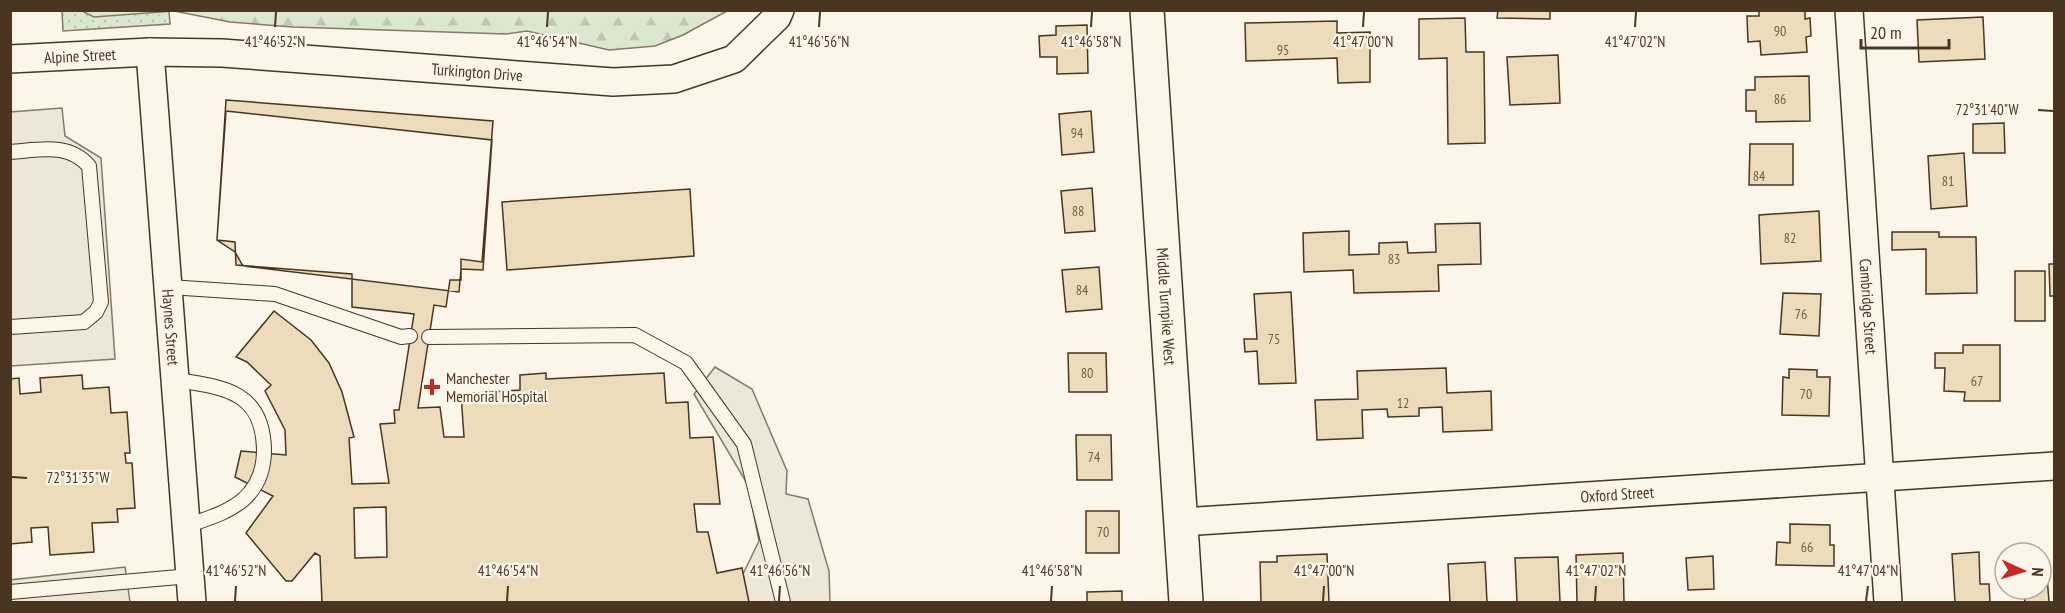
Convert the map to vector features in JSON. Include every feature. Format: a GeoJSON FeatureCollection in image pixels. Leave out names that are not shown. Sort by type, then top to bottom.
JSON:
{"type":"FeatureCollection","features":[{"type":"Feature","properties":{"kind":"main road","name":"Middle Turnpike West"},"geometry":{"type":"LineString","coordinates":[[1147,10],[1186,603]]}},
{"type":"Feature","properties":{"kind":"street","name":"Turkington Drive"},"geometry":{"type":"LineString","coordinates":[[150,52],[222,53],[613,82],[674,79],[734,59],[777,17],[780,10]]}},
{"type":"Feature","properties":{"kind":"street","name":"Cambridge Street"},"geometry":{"type":"LineString","coordinates":[[1849,10],[1888,603]]}},
{"type":"Feature","properties":{"kind":"street","name":"Alpine Street"},"geometry":{"type":"LineString","coordinates":[[10,59],[150,52]]}},
{"type":"Feature","properties":{"kind":"street","name":"Haynes Street"},"geometry":{"type":"LineString","coordinates":[[150,52],[192,603]]}},
{"type":"Feature","properties":{"kind":"street","name":"Oxford Street"},"geometry":{"type":"LineString","coordinates":[[1182,522],[2055,466]]}},
{"type":"Feature","properties":{"kind":"lane"},"geometry":{"type":"LineString","coordinates":[[10,152],[63,149],[82,159],[89,166],[101,302],[96,312],[84,322],[10,327]]}},
{"type":"Feature","properties":{"kind":"lane"},"geometry":{"type":"LineString","coordinates":[[169,286],[275,294],[401,337],[411,336]]}},
{"type":"Feature","properties":{"kind":"lane"},"geometry":{"type":"LineString","coordinates":[[429,337],[635,334],[686,363],[744,444],[783,603]]}},
{"type":"Feature","properties":{"kind":"lane"},"geometry":{"type":"LineString","coordinates":[[176,380],[212,385],[237,395],[255,409],[264,435],[264,461],[261,476],[245,498],[224,512],[186,526]]}},
{"type":"Feature","properties":{"kind":"lane"},"geometry":{"type":"LineString","coordinates":[[10,592],[190,576]]}},
{"type":"Feature","properties":{"kind":"green space"},"geometry":{"type":"Polygon","coordinates":[[[62,11],[169,11],[170,24],[63,31],[62,11]]]}},
{"type":"Feature","properties":{"kind":"green space"},"geometry":{"type":"Polygon","coordinates":[[[82,11],[174,11],[94,17],[82,11]]]}},
{"type":"Feature","properties":{"kind":"green space"},"geometry":{"type":"Polygon","coordinates":[[[174,11],[727,11],[683,35],[655,46],[609,50],[527,31],[506,34],[293,27],[230,22],[174,11]]]}},
{"type":"Feature","properties":{"kind":"shaded area"},"geometry":{"type":"Polygon","coordinates":[[[62,108],[65,136],[101,158],[115,359],[11,366],[10,112],[62,108]]]}},
{"type":"Feature","properties":{"kind":"shaded area"},"geometry":{"type":"Polygon","coordinates":[[[715,367],[752,389],[787,471],[786,494],[808,499],[829,571],[830,602],[747,602],[743,574],[759,541],[748,485],[694,394],[715,367]]]}},
{"type":"Feature","properties":{"kind":"shaded area"},"geometry":{"type":"Polygon","coordinates":[[[125,567],[130,602],[11,602],[10,580],[125,567]]]}},
{"type":"Feature","properties":{"kind":"building"},"geometry":{"type":"Polygon","coordinates":[[[1498,10],[1550,10],[1550,19],[1497,18],[1498,10]]]}},
{"type":"Feature","properties":{"kind":"building"},"geometry":{"type":"Polygon","coordinates":[[[1759,10],[1805,10],[1805,19],[1810,18],[1811,36],[1806,37],[1807,52],[1761,55],[1760,41],[1748,42],[1747,16],[1759,16],[1759,10]]]}},
{"type":"Feature","properties":{"kind":"building"},"geometry":{"type":"Polygon","coordinates":[[[1983,17],[1985,59],[1919,62],[1917,20],[1983,17]]]}},
{"type":"Feature","properties":{"kind":"building"},"geometry":{"type":"Polygon","coordinates":[[[1465,18],[1466,52],[1484,52],[1485,143],[1448,144],[1447,58],[1419,59],[1419,19],[1465,18]]]}},
{"type":"Feature","properties":{"kind":"building"},"geometry":{"type":"Polygon","coordinates":[[[1337,21],[1337,33],[1370,32],[1370,82],[1338,83],[1337,58],[1246,61],[1245,23],[1337,21]]]}},
{"type":"Feature","properties":{"kind":"building"},"geometry":{"type":"Polygon","coordinates":[[[1087,25],[1088,73],[1057,74],[1057,57],[1040,57],[1039,36],[1056,35],[1056,26],[1087,25]]]}},
{"type":"Feature","properties":{"kind":"building"},"geometry":{"type":"Polygon","coordinates":[[[1558,55],[1560,103],[1510,105],[1507,57],[1558,55]]]}},
{"type":"Feature","properties":{"kind":"building"},"geometry":{"type":"Polygon","coordinates":[[[1809,76],[1810,121],[1756,122],[1756,111],[1746,111],[1746,90],[1755,90],[1755,77],[1809,76]]]}},
{"type":"Feature","properties":{"kind":"building"},"geometry":{"type":"Polygon","coordinates":[[[226,100],[493,121],[482,262],[461,259],[461,280],[450,280],[446,307],[434,305],[418,408],[440,407],[444,437],[464,437],[461,394],[520,390],[520,375],[546,373],[546,379],[664,373],[666,403],[688,402],[690,438],[713,437],[720,504],[694,504],[697,532],[708,532],[717,573],[742,568],[749,602],[322,602],[320,556],[315,553],[292,581],[286,581],[246,533],[273,496],[235,477],[241,451],[286,455],[285,430],[265,391],[271,385],[247,362],[236,357],[274,311],[311,340],[329,363],[342,392],[354,437],[349,438],[352,484],[389,483],[380,424],[395,423],[394,410],[399,410],[414,314],[352,307],[352,274],[236,265],[235,242],[217,240],[226,100]],[[386,507],[354,508],[355,558],[387,557],[386,507]]]}},
{"type":"Feature","properties":{"kind":"building"},"geometry":{"type":"Polygon","coordinates":[[[226,111],[492,140],[483,270],[461,269],[459,292],[243,266],[235,252],[217,240],[226,111]]]}},
{"type":"Feature","properties":{"kind":"building"},"geometry":{"type":"Polygon","coordinates":[[[1091,111],[1094,152],[1062,155],[1059,114],[1091,111]]]}},
{"type":"Feature","properties":{"kind":"building"},"geometry":{"type":"Polygon","coordinates":[[[2004,123],[2005,153],[1973,153],[1973,124],[2004,123]]]}},
{"type":"Feature","properties":{"kind":"building"},"geometry":{"type":"Polygon","coordinates":[[[1750,144],[1793,144],[1793,185],[1749,185],[1750,144]]]}},
{"type":"Feature","properties":{"kind":"building"},"geometry":{"type":"Polygon","coordinates":[[[1964,153],[1967,206],[1931,209],[1928,156],[1964,153]]]}},
{"type":"Feature","properties":{"kind":"building"},"geometry":{"type":"Polygon","coordinates":[[[1092,188],[1095,231],[1065,233],[1061,191],[1092,188]]]}},
{"type":"Feature","properties":{"kind":"building"},"geometry":{"type":"Polygon","coordinates":[[[690,189],[694,256],[507,270],[502,202],[690,189]]]}},
{"type":"Feature","properties":{"kind":"building"},"geometry":{"type":"Polygon","coordinates":[[[1819,211],[1821,261],[1761,264],[1759,215],[1819,211]]]}},
{"type":"Feature","properties":{"kind":"building"},"geometry":{"type":"Polygon","coordinates":[[[1480,223],[1481,264],[1438,265],[1439,291],[1354,293],[1353,270],[1304,272],[1303,233],[1349,231],[1349,255],[1379,254],[1379,243],[1407,242],[1408,253],[1436,252],[1435,224],[1480,223]]]}},
{"type":"Feature","properties":{"kind":"building"},"geometry":{"type":"Polygon","coordinates":[[[1892,232],[1939,232],[1939,237],[1976,237],[1977,293],[1926,294],[1926,249],[1892,250],[1892,232]]]}},
{"type":"Feature","properties":{"kind":"building"},"geometry":{"type":"Polygon","coordinates":[[[2049,264],[2054,264],[2054,296],[2050,296],[2049,264]]]}},
{"type":"Feature","properties":{"kind":"building"},"geometry":{"type":"Polygon","coordinates":[[[1099,267],[1102,309],[1066,312],[1062,270],[1099,267]]]}},
{"type":"Feature","properties":{"kind":"building"},"geometry":{"type":"Polygon","coordinates":[[[2015,271],[2045,271],[2045,321],[2015,321],[2015,271]]]}},
{"type":"Feature","properties":{"kind":"building"},"geometry":{"type":"Polygon","coordinates":[[[1291,292],[1296,383],[1259,384],[1257,351],[1245,352],[1244,339],[1257,339],[1254,294],[1291,292]]]}},
{"type":"Feature","properties":{"kind":"building"},"geometry":{"type":"Polygon","coordinates":[[[1783,293],[1821,294],[1819,336],[1780,334],[1783,293]]]}},
{"type":"Feature","properties":{"kind":"building"},"geometry":{"type":"Polygon","coordinates":[[[1963,345],[2000,345],[2000,401],[1964,401],[1965,392],[1944,391],[1945,368],[1935,368],[1935,353],[1963,353],[1963,345]]]}},
{"type":"Feature","properties":{"kind":"building"},"geometry":{"type":"Polygon","coordinates":[[[1068,353],[1106,353],[1107,392],[1069,392],[1068,353]]]}},
{"type":"Feature","properties":{"kind":"building"},"geometry":{"type":"Polygon","coordinates":[[[1446,368],[1447,393],[1491,391],[1492,430],[1443,432],[1442,407],[1419,408],[1419,416],[1388,417],[1387,409],[1362,410],[1363,438],[1317,440],[1315,400],[1358,399],[1357,371],[1446,368]]]}},
{"type":"Feature","properties":{"kind":"building"},"geometry":{"type":"Polygon","coordinates":[[[1789,369],[1817,370],[1817,377],[1830,377],[1829,416],[1782,415],[1783,377],[1789,378],[1789,369]]]}},
{"type":"Feature","properties":{"kind":"building"},"geometry":{"type":"Polygon","coordinates":[[[82,375],[83,389],[109,387],[111,413],[127,412],[130,453],[125,453],[126,463],[132,463],[135,508],[117,509],[118,522],[92,523],[94,552],[50,555],[48,527],[31,528],[32,542],[10,544],[10,379],[19,378],[20,394],[41,392],[40,378],[82,375]]]}},
{"type":"Feature","properties":{"kind":"building"},"geometry":{"type":"Polygon","coordinates":[[[1076,435],[1111,435],[1112,480],[1077,480],[1076,435]]]}},
{"type":"Feature","properties":{"kind":"building"},"geometry":{"type":"Polygon","coordinates":[[[1086,511],[1119,511],[1119,553],[1086,553],[1086,511]]]}},
{"type":"Feature","properties":{"kind":"building"},"geometry":{"type":"Polygon","coordinates":[[[1790,524],[1830,525],[1830,545],[1834,545],[1834,566],[1776,565],[1777,542],[1790,543],[1790,524]]]}},
{"type":"Feature","properties":{"kind":"building"},"geometry":{"type":"Polygon","coordinates":[[[1979,552],[1980,584],[1989,584],[1990,602],[1955,602],[1952,554],[1979,552]]]}},
{"type":"Feature","properties":{"kind":"building"},"geometry":{"type":"Polygon","coordinates":[[[1623,553],[1624,602],[1577,602],[1576,555],[1623,553]]]}},
{"type":"Feature","properties":{"kind":"building"},"geometry":{"type":"Polygon","coordinates":[[[1327,554],[1329,602],[1261,602],[1260,562],[1277,562],[1277,556],[1327,554]]]}},
{"type":"Feature","properties":{"kind":"building"},"geometry":{"type":"Polygon","coordinates":[[[1713,556],[1714,589],[1688,590],[1686,558],[1713,556]]]}},
{"type":"Feature","properties":{"kind":"building"},"geometry":{"type":"Polygon","coordinates":[[[1558,557],[1560,602],[1517,602],[1515,558],[1558,557]]]}},
{"type":"Feature","properties":{"kind":"building"},"geometry":{"type":"Polygon","coordinates":[[[1485,562],[1487,602],[1450,602],[1448,564],[1485,562]]]}},
{"type":"Feature","properties":{"kind":"building"},"geometry":{"type":"Polygon","coordinates":[[[1122,591],[1122,602],[1087,602],[1087,592],[1122,591]]]}},
{"type":"Feature","properties":{"kind":"building"},"geometry":{"type":"Polygon","coordinates":[[[2025,601],[2049,602],[2025,602],[2025,601]]]}},
{"type":"Feature","properties":{"kind":"place","name":"Manchester Memorial Hospital"},"geometry":{"type":"Point","coordinates":[432,387]}}]}
